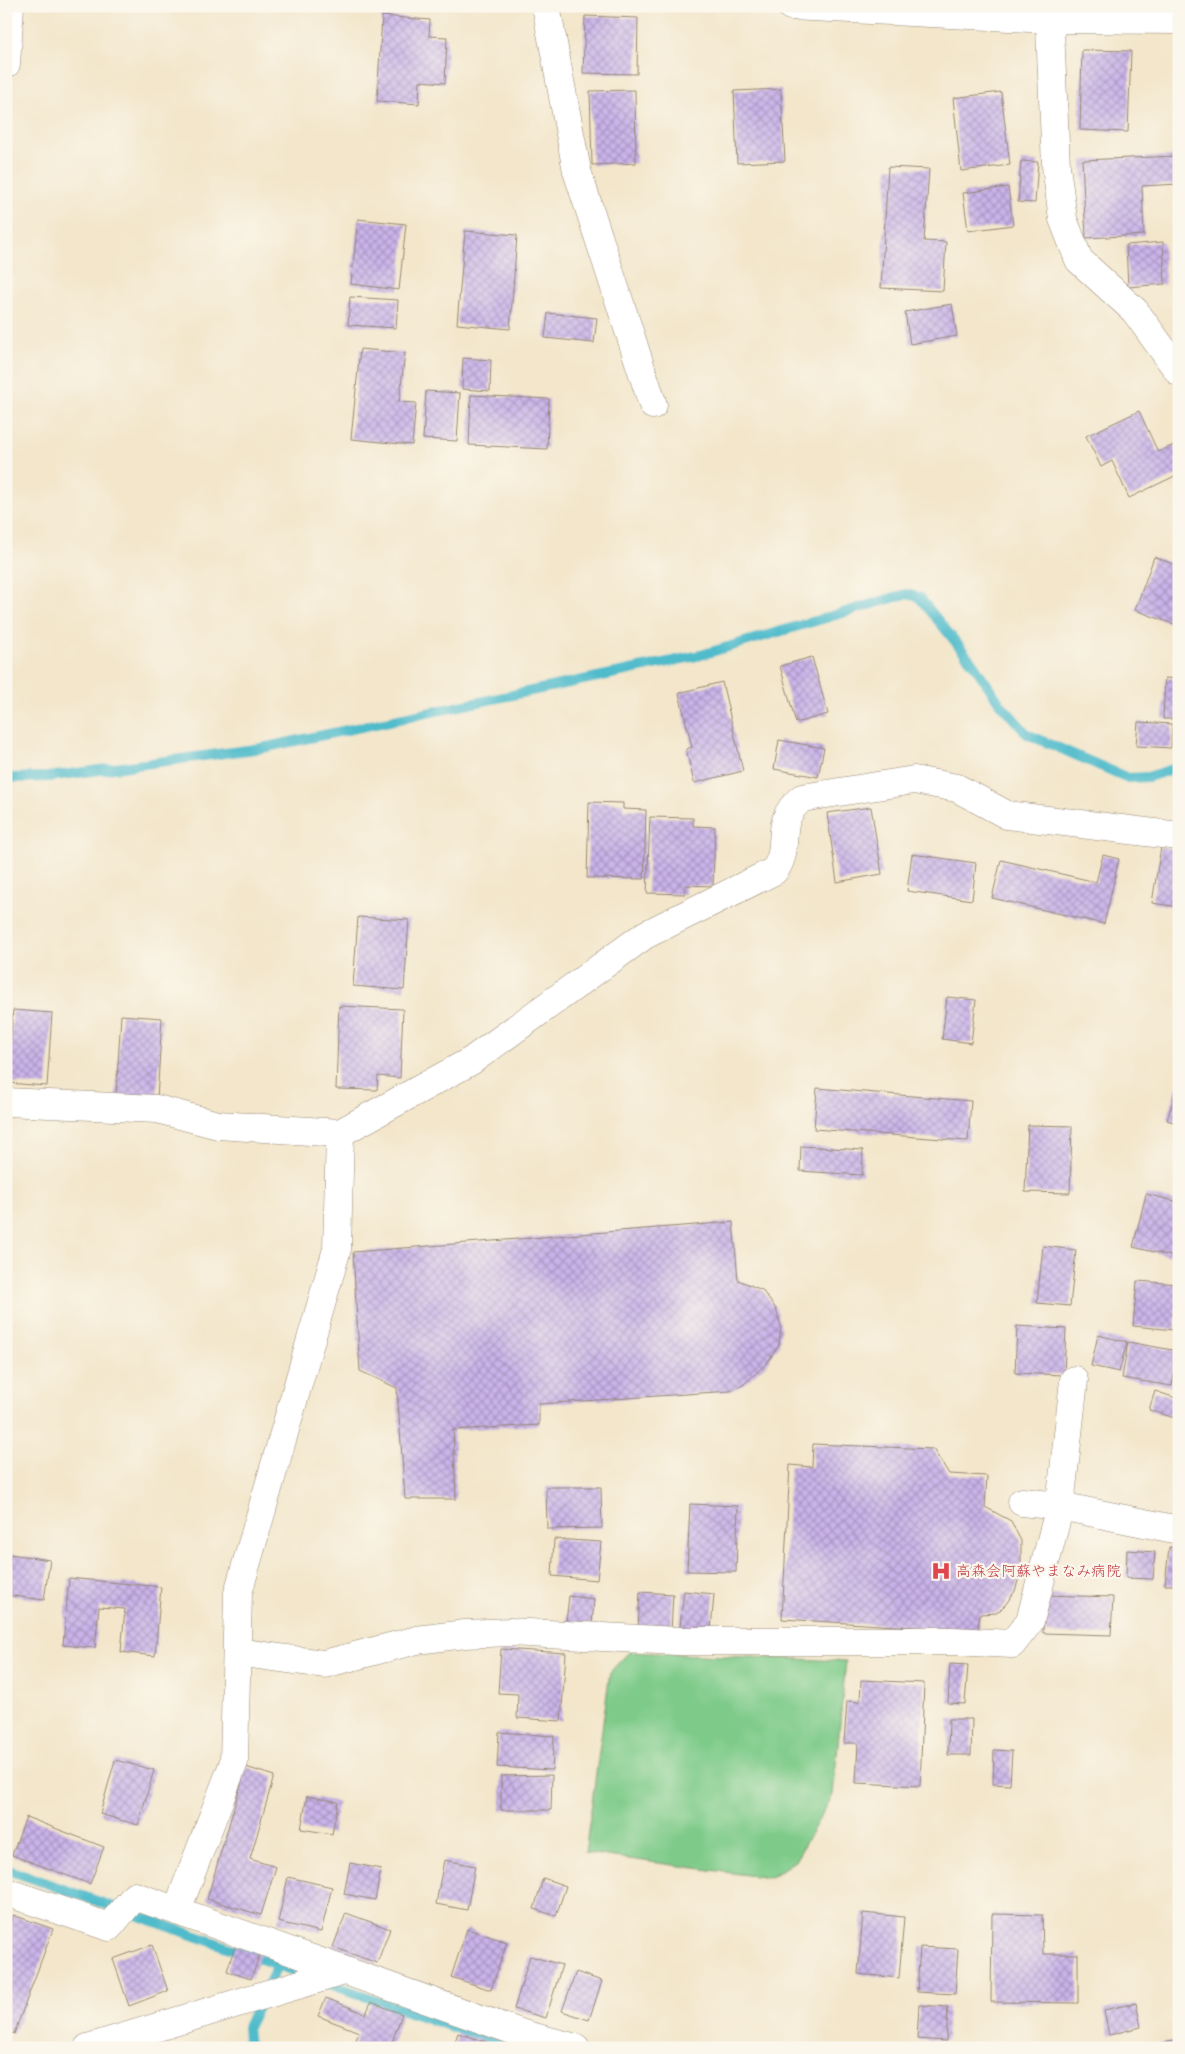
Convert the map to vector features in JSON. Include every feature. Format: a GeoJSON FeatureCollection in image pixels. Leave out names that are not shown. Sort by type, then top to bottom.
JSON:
{"type":"FeatureCollection","features":[{"type":"Feature","properties":{"kind":"street"},"geometry":{"type":"LineString","coordinates":[[6,64],[10,6]]}},
{"type":"Feature","properties":{"kind":"street"},"geometry":{"type":"LineString","coordinates":[[546,6],[577,171],[653,405]]}},
{"type":"Feature","properties":{"kind":"street"},"geometry":{"type":"LineString","coordinates":[[791,6],[1049,12],[1179,20]]}},
{"type":"Feature","properties":{"kind":"street"},"geometry":{"type":"LineString","coordinates":[[1049,12],[1056,166],[1063,219],[1079,260],[1135,311],[1179,372]]}},
{"type":"Feature","properties":{"kind":"street"},"geometry":{"type":"LineString","coordinates":[[6,1102],[157,1109],[218,1125],[340,1133],[471,1061],[645,935],[774,872],[782,862],[784,822],[794,805],[802,798],[914,780],[957,788],[1007,815],[1179,836]]}},
{"type":"Feature","properties":{"kind":"street"},"geometry":{"type":"LineString","coordinates":[[177,1910],[234,1762],[238,1593],[338,1249],[340,1133]]}},
{"type":"Feature","properties":{"kind":"street"},"geometry":{"type":"LineString","coordinates":[[237,1652],[324,1664],[417,1640],[465,1634],[510,1632],[677,1641],[953,1641],[1012,1644],[1030,1621],[1060,1506],[1074,1380]]}},
{"type":"Feature","properties":{"kind":"street"},"geometry":{"type":"LineString","coordinates":[[1022,1502],[1060,1506],[1179,1530]]}},
{"type":"Feature","properties":{"kind":"street"},"geometry":{"type":"LineString","coordinates":[[6,1892],[24,1900],[109,1927],[135,1896],[524,2034],[576,2048]]}},
{"type":"Feature","properties":{"kind":"street"},"geometry":{"type":"LineString","coordinates":[[88,2048],[344,1971]]}},
{"type":"Feature","properties":{"kind":"green space"},"geometry":{"type":"Polygon","coordinates":[[[629,1652],[846,1661],[833,1795],[795,1861],[769,1878],[585,1853],[610,1672],[629,1652]]]}},
{"type":"Feature","properties":{"kind":"building"},"geometry":{"type":"Polygon","coordinates":[[[382,16],[430,20],[429,36],[447,37],[445,83],[420,81],[419,104],[377,101],[382,16]]]}},
{"type":"Feature","properties":{"kind":"building"},"geometry":{"type":"Polygon","coordinates":[[[585,16],[638,18],[637,74],[583,73],[585,16]]]}},
{"type":"Feature","properties":{"kind":"building"},"geometry":{"type":"Polygon","coordinates":[[[1082,50],[1131,51],[1128,132],[1080,130],[1082,50]]]}},
{"type":"Feature","properties":{"kind":"building"},"geometry":{"type":"Polygon","coordinates":[[[781,89],[785,161],[737,163],[734,91],[781,89]]]}},
{"type":"Feature","properties":{"kind":"building"},"geometry":{"type":"Polygon","coordinates":[[[635,90],[636,163],[592,165],[590,91],[635,90]]]}},
{"type":"Feature","properties":{"kind":"building"},"geometry":{"type":"Polygon","coordinates":[[[1001,92],[1010,165],[961,171],[953,98],[1001,92]]]}},
{"type":"Feature","properties":{"kind":"building"},"geometry":{"type":"Polygon","coordinates":[[[1178,156],[1179,184],[1142,186],[1144,235],[1086,238],[1082,160],[1178,156]]]}},
{"type":"Feature","properties":{"kind":"building"},"geometry":{"type":"Polygon","coordinates":[[[1021,161],[1038,162],[1035,203],[1018,202],[1021,161]]]}},
{"type":"Feature","properties":{"kind":"building"},"geometry":{"type":"Polygon","coordinates":[[[888,167],[929,169],[924,241],[946,242],[943,291],[881,288],[888,167]]]}},
{"type":"Feature","properties":{"kind":"building"},"geometry":{"type":"Polygon","coordinates":[[[1008,187],[1013,225],[968,231],[963,193],[1008,187]]]}},
{"type":"Feature","properties":{"kind":"building"},"geometry":{"type":"Polygon","coordinates":[[[358,219],[406,224],[399,290],[351,284],[358,219]]]}},
{"type":"Feature","properties":{"kind":"building"},"geometry":{"type":"Polygon","coordinates":[[[465,231],[517,235],[510,329],[457,324],[465,231]]]}},
{"type":"Feature","properties":{"kind":"building"},"geometry":{"type":"Polygon","coordinates":[[[1163,242],[1165,284],[1128,287],[1126,245],[1163,242]]]}},
{"type":"Feature","properties":{"kind":"building"},"geometry":{"type":"Polygon","coordinates":[[[350,297],[398,300],[396,328],[348,325],[350,297]]]}},
{"type":"Feature","properties":{"kind":"building"},"geometry":{"type":"Polygon","coordinates":[[[952,304],[957,336],[910,344],[905,312],[952,304]]]}},
{"type":"Feature","properties":{"kind":"building"},"geometry":{"type":"Polygon","coordinates":[[[548,313],[597,318],[594,343],[545,338],[548,313]]]}},
{"type":"Feature","properties":{"kind":"building"},"geometry":{"type":"Polygon","coordinates":[[[360,349],[405,353],[399,402],[416,403],[412,445],[351,439],[360,349]]]}},
{"type":"Feature","properties":{"kind":"building"},"geometry":{"type":"Polygon","coordinates":[[[463,358],[491,360],[490,391],[462,389],[463,358]]]}},
{"type":"Feature","properties":{"kind":"building"},"geometry":{"type":"Polygon","coordinates":[[[426,391],[460,393],[457,441],[423,439],[426,391]]]}},
{"type":"Feature","properties":{"kind":"building"},"geometry":{"type":"Polygon","coordinates":[[[471,395],[549,399],[547,449],[469,445],[471,395]]]}},
{"type":"Feature","properties":{"kind":"building"},"geometry":{"type":"Polygon","coordinates":[[[1139,411],[1158,452],[1174,445],[1179,456],[1179,474],[1129,498],[1112,461],[1101,467],[1086,436],[1139,411]]]}},
{"type":"Feature","properties":{"kind":"building"},"geometry":{"type":"Polygon","coordinates":[[[1154,557],[1179,566],[1179,626],[1135,610],[1154,557]]]}},
{"type":"Feature","properties":{"kind":"building"},"geometry":{"type":"Polygon","coordinates":[[[812,657],[828,714],[796,723],[780,666],[812,657]]]}},
{"type":"Feature","properties":{"kind":"building"},"geometry":{"type":"Polygon","coordinates":[[[1165,678],[1179,679],[1179,719],[1163,719],[1165,678]]]}},
{"type":"Feature","properties":{"kind":"building"},"geometry":{"type":"Polygon","coordinates":[[[722,682],[743,771],[694,783],[686,749],[692,747],[679,693],[722,682]]]}},
{"type":"Feature","properties":{"kind":"building"},"geometry":{"type":"Polygon","coordinates":[[[1138,722],[1172,724],[1171,748],[1136,746],[1138,722]]]}},
{"type":"Feature","properties":{"kind":"building"},"geometry":{"type":"Polygon","coordinates":[[[779,740],[824,748],[818,777],[774,769],[779,740]]]}},
{"type":"Feature","properties":{"kind":"building"},"geometry":{"type":"Polygon","coordinates":[[[589,802],[623,803],[623,809],[646,810],[644,879],[587,878],[589,802]]]}},
{"type":"Feature","properties":{"kind":"building"},"geometry":{"type":"Polygon","coordinates":[[[871,807],[882,874],[837,882],[827,813],[871,807]]]}},
{"type":"Feature","properties":{"kind":"building"},"geometry":{"type":"Polygon","coordinates":[[[650,817],[693,818],[693,826],[715,827],[713,886],[685,885],[685,894],[647,893],[650,817]]]}},
{"type":"Feature","properties":{"kind":"building"},"geometry":{"type":"Polygon","coordinates":[[[1161,847],[1179,850],[1179,907],[1152,903],[1161,847]]]}},
{"type":"Feature","properties":{"kind":"building"},"geometry":{"type":"Polygon","coordinates":[[[912,854],[976,863],[972,900],[907,891],[912,854]]]}},
{"type":"Feature","properties":{"kind":"building"},"geometry":{"type":"Polygon","coordinates":[[[1103,855],[1119,859],[1104,924],[992,898],[1001,860],[1096,882],[1103,855]]]}},
{"type":"Feature","properties":{"kind":"building"},"geometry":{"type":"Polygon","coordinates":[[[358,917],[409,920],[404,990],[353,986],[358,917]]]}},
{"type":"Feature","properties":{"kind":"building"},"geometry":{"type":"Polygon","coordinates":[[[947,997],[976,1000],[971,1043],[942,1039],[947,997]]]}},
{"type":"Feature","properties":{"kind":"building"},"geometry":{"type":"Polygon","coordinates":[[[339,1006],[403,1009],[400,1078],[378,1076],[377,1090],[336,1089],[339,1006]]]}},
{"type":"Feature","properties":{"kind":"building"},"geometry":{"type":"Polygon","coordinates":[[[13,1010],[52,1013],[47,1086],[7,1083],[13,1010]]]}},
{"type":"Feature","properties":{"kind":"building"},"geometry":{"type":"Polygon","coordinates":[[[121,1015],[162,1018],[157,1099],[116,1096],[121,1015]]]}},
{"type":"Feature","properties":{"kind":"building"},"geometry":{"type":"Polygon","coordinates":[[[1179,1080],[1179,1124],[1167,1120],[1179,1080]]]}},
{"type":"Feature","properties":{"kind":"building"},"geometry":{"type":"Polygon","coordinates":[[[817,1088],[971,1101],[968,1141],[814,1129],[817,1088]]]}},
{"type":"Feature","properties":{"kind":"building"},"geometry":{"type":"Polygon","coordinates":[[[1028,1125],[1072,1126],[1070,1193],[1025,1192],[1028,1125]]]}},
{"type":"Feature","properties":{"kind":"building"},"geometry":{"type":"Polygon","coordinates":[[[801,1146],[863,1150],[862,1175],[800,1171],[801,1146]]]}},
{"type":"Feature","properties":{"kind":"building"},"geometry":{"type":"Polygon","coordinates":[[[1146,1194],[1179,1202],[1179,1258],[1133,1247],[1146,1194]]]}},
{"type":"Feature","properties":{"kind":"building"},"geometry":{"type":"Polygon","coordinates":[[[733,1222],[738,1280],[762,1290],[776,1309],[781,1327],[779,1345],[767,1363],[743,1385],[730,1391],[539,1404],[539,1425],[453,1430],[456,1499],[405,1499],[397,1388],[360,1371],[353,1252],[733,1222]]]}},
{"type":"Feature","properties":{"kind":"building"},"geometry":{"type":"Polygon","coordinates":[[[1043,1246],[1076,1250],[1070,1306],[1037,1303],[1043,1246]]]}},
{"type":"Feature","properties":{"kind":"building"},"geometry":{"type":"Polygon","coordinates":[[[1137,1281],[1179,1284],[1175,1330],[1133,1326],[1137,1281]]]}},
{"type":"Feature","properties":{"kind":"building"},"geometry":{"type":"Polygon","coordinates":[[[1017,1326],[1066,1329],[1064,1375],[1015,1373],[1017,1326]]]}},
{"type":"Feature","properties":{"kind":"building"},"geometry":{"type":"Polygon","coordinates":[[[1098,1335],[1127,1342],[1119,1372],[1091,1366],[1098,1335]]]}},
{"type":"Feature","properties":{"kind":"building"},"geometry":{"type":"Polygon","coordinates":[[[1128,1342],[1178,1351],[1172,1386],[1122,1378],[1128,1342]]]}},
{"type":"Feature","properties":{"kind":"building"},"geometry":{"type":"Polygon","coordinates":[[[1155,1391],[1179,1399],[1178,1419],[1149,1410],[1155,1391]]]}},
{"type":"Feature","properties":{"kind":"building"},"geometry":{"type":"Polygon","coordinates":[[[813,1444],[933,1449],[949,1474],[987,1476],[985,1507],[1011,1521],[1021,1541],[1021,1571],[1015,1591],[1006,1604],[997,1613],[980,1614],[978,1631],[782,1619],[790,1465],[812,1467],[813,1444]]]}},
{"type":"Feature","properties":{"kind":"building"},"geometry":{"type":"Polygon","coordinates":[[[546,1487],[601,1487],[602,1528],[547,1529],[546,1487]]]}},
{"type":"Feature","properties":{"kind":"building"},"geometry":{"type":"Polygon","coordinates":[[[690,1504],[738,1506],[736,1572],[687,1571],[690,1504]]]}},
{"type":"Feature","properties":{"kind":"building"},"geometry":{"type":"Polygon","coordinates":[[[554,1539],[601,1542],[597,1580],[552,1576],[554,1539]]]}},
{"type":"Feature","properties":{"kind":"building"},"geometry":{"type":"Polygon","coordinates":[[[1169,1547],[1179,1549],[1179,1585],[1165,1585],[1169,1547]]]}},
{"type":"Feature","properties":{"kind":"building"},"geometry":{"type":"Polygon","coordinates":[[[1127,1550],[1155,1552],[1153,1579],[1126,1578],[1127,1550]]]}},
{"type":"Feature","properties":{"kind":"building"},"geometry":{"type":"Polygon","coordinates":[[[10,1554],[50,1560],[44,1600],[6,1595],[10,1554]]]}},
{"type":"Feature","properties":{"kind":"building"},"geometry":{"type":"Polygon","coordinates":[[[69,1578],[161,1587],[155,1656],[121,1652],[125,1609],[99,1607],[95,1648],[63,1645],[69,1578]]]}},
{"type":"Feature","properties":{"kind":"building"},"geometry":{"type":"Polygon","coordinates":[[[684,1591],[714,1594],[711,1630],[680,1627],[684,1591]]]}},
{"type":"Feature","properties":{"kind":"building"},"geometry":{"type":"Polygon","coordinates":[[[640,1592],[673,1594],[671,1632],[638,1630],[640,1592]]]}},
{"type":"Feature","properties":{"kind":"building"},"geometry":{"type":"Polygon","coordinates":[[[1044,1595],[1113,1597],[1111,1635],[1043,1633],[1044,1595]]]}},
{"type":"Feature","properties":{"kind":"building"},"geometry":{"type":"Polygon","coordinates":[[[569,1596],[594,1599],[592,1625],[566,1622],[569,1596]]]}},
{"type":"Feature","properties":{"kind":"building"},"geometry":{"type":"Polygon","coordinates":[[[501,1649],[566,1653],[561,1721],[517,1718],[518,1694],[498,1693],[501,1649]]]}},
{"type":"Feature","properties":{"kind":"building"},"geometry":{"type":"Polygon","coordinates":[[[950,1664],[968,1665],[965,1704],[948,1703],[950,1664]]]}},
{"type":"Feature","properties":{"kind":"building"},"geometry":{"type":"Polygon","coordinates":[[[861,1680],[924,1683],[920,1786],[856,1783],[858,1743],[844,1743],[847,1701],[860,1702],[861,1680]]]}},
{"type":"Feature","properties":{"kind":"building"},"geometry":{"type":"Polygon","coordinates":[[[949,1719],[972,1719],[971,1755],[948,1755],[949,1719]]]}},
{"type":"Feature","properties":{"kind":"building"},"geometry":{"type":"Polygon","coordinates":[[[499,1732],[554,1736],[552,1770],[497,1767],[499,1732]]]}},
{"type":"Feature","properties":{"kind":"building"},"geometry":{"type":"Polygon","coordinates":[[[994,1750],[1012,1751],[1010,1785],[993,1784],[994,1750]]]}},
{"type":"Feature","properties":{"kind":"building"},"geometry":{"type":"Polygon","coordinates":[[[115,1760],[154,1770],[138,1825],[100,1814],[115,1760]]]}},
{"type":"Feature","properties":{"kind":"building"},"geometry":{"type":"Polygon","coordinates":[[[246,1767],[274,1776],[250,1859],[276,1867],[261,1915],[207,1899],[246,1767]]]}},
{"type":"Feature","properties":{"kind":"building"},"geometry":{"type":"Polygon","coordinates":[[[552,1775],[551,1810],[501,1810],[501,1776],[552,1775]]]}},
{"type":"Feature","properties":{"kind":"building"},"geometry":{"type":"Polygon","coordinates":[[[307,1796],[338,1802],[332,1834],[301,1829],[307,1796]]]}},
{"type":"Feature","properties":{"kind":"building"},"geometry":{"type":"Polygon","coordinates":[[[26,1817],[104,1847],[90,1884],[12,1855],[26,1817]]]}},
{"type":"Feature","properties":{"kind":"building"},"geometry":{"type":"Polygon","coordinates":[[[444,1860],[475,1866],[467,1910],[436,1904],[444,1860]]]}},
{"type":"Feature","properties":{"kind":"building"},"geometry":{"type":"Polygon","coordinates":[[[350,1863],[381,1869],[375,1900],[344,1894],[350,1863]]]}},
{"type":"Feature","properties":{"kind":"building"},"geometry":{"type":"Polygon","coordinates":[[[288,1877],[332,1887],[321,1932],[278,1922],[288,1877]]]}},
{"type":"Feature","properties":{"kind":"building"},"geometry":{"type":"Polygon","coordinates":[[[543,1878],[566,1886],[556,1916],[534,1909],[543,1878]]]}},
{"type":"Feature","properties":{"kind":"building"},"geometry":{"type":"Polygon","coordinates":[[[346,1913],[390,1929],[377,1963],[333,1947],[346,1913]]]}},
{"type":"Feature","properties":{"kind":"building"},"geometry":{"type":"Polygon","coordinates":[[[863,1913],[904,1917],[899,1978],[858,1974],[863,1913]]]}},
{"type":"Feature","properties":{"kind":"building"},"geometry":{"type":"Polygon","coordinates":[[[992,1914],[1042,1915],[1043,1954],[1078,1954],[1078,2003],[991,2002],[992,1914]]]}},
{"type":"Feature","properties":{"kind":"building"},"geometry":{"type":"Polygon","coordinates":[[[13,1915],[53,1929],[14,2034],[6,2031],[6,1934],[13,1915]]]}},
{"type":"Feature","properties":{"kind":"building"},"geometry":{"type":"Polygon","coordinates":[[[467,1929],[507,1942],[491,1990],[451,1977],[467,1929]]]}},
{"type":"Feature","properties":{"kind":"building"},"geometry":{"type":"Polygon","coordinates":[[[152,1945],[168,1991],[129,2006],[113,1959],[152,1945]]]}},
{"type":"Feature","properties":{"kind":"building"},"geometry":{"type":"Polygon","coordinates":[[[235,1946],[260,1954],[251,1979],[227,1971],[235,1946]]]}},
{"type":"Feature","properties":{"kind":"building"},"geometry":{"type":"Polygon","coordinates":[[[920,1947],[958,1949],[955,1994],[917,1992],[920,1947]]]}},
{"type":"Feature","properties":{"kind":"building"},"geometry":{"type":"Polygon","coordinates":[[[530,1956],[562,1965],[546,2018],[514,2009],[530,1956]]]}},
{"type":"Feature","properties":{"kind":"building"},"geometry":{"type":"Polygon","coordinates":[[[576,1972],[602,1981],[589,2020],[562,2011],[576,1972]]]}},
{"type":"Feature","properties":{"kind":"building"},"geometry":{"type":"Polygon","coordinates":[[[326,1998],[366,2014],[371,2002],[402,2014],[390,2048],[353,2048],[359,2032],[318,2016],[326,1998]]]}},
{"type":"Feature","properties":{"kind":"building"},"geometry":{"type":"Polygon","coordinates":[[[1136,2003],[1141,2027],[1109,2035],[1104,2010],[1136,2003]]]}},
{"type":"Feature","properties":{"kind":"building"},"geometry":{"type":"Polygon","coordinates":[[[919,2005],[948,2007],[946,2041],[917,2039],[919,2005]]]}},
{"type":"Feature","properties":{"kind":"building"},"geometry":{"type":"Polygon","coordinates":[[[458,2033],[487,2042],[485,2048],[453,2048],[458,2033]]]}},
{"type":"Feature","properties":{"kind":"building"},"geometry":{"type":"Polygon","coordinates":[[[1174,2041],[1176,2048],[1140,2047],[1174,2041]]]}},
{"type":"Feature","properties":{"kind":"waterway"},"geometry":{"type":"LineString","coordinates":[[6,778],[48,777],[262,748],[701,655],[906,594],[919,597],[972,662],[999,702],[1027,734],[1128,778],[1148,777],[1179,767]]}},
{"type":"Feature","properties":{"kind":"waterway"},"geometry":{"type":"LineString","coordinates":[[6,1869],[278,1965],[247,2027],[249,2048]]}},
{"type":"Feature","properties":{"kind":"waterway"},"geometry":{"type":"LineString","coordinates":[[278,1965],[306,1976]]}},
{"type":"Feature","properties":{"kind":"waterway"},"geometry":{"type":"LineString","coordinates":[[327,1983],[512,2048]]}},
{"type":"Feature","properties":{"kind":"place","name":"高森会阿蘇やまなみ病院"},"geometry":{"type":"Point","coordinates":[941,1571]}}]}
